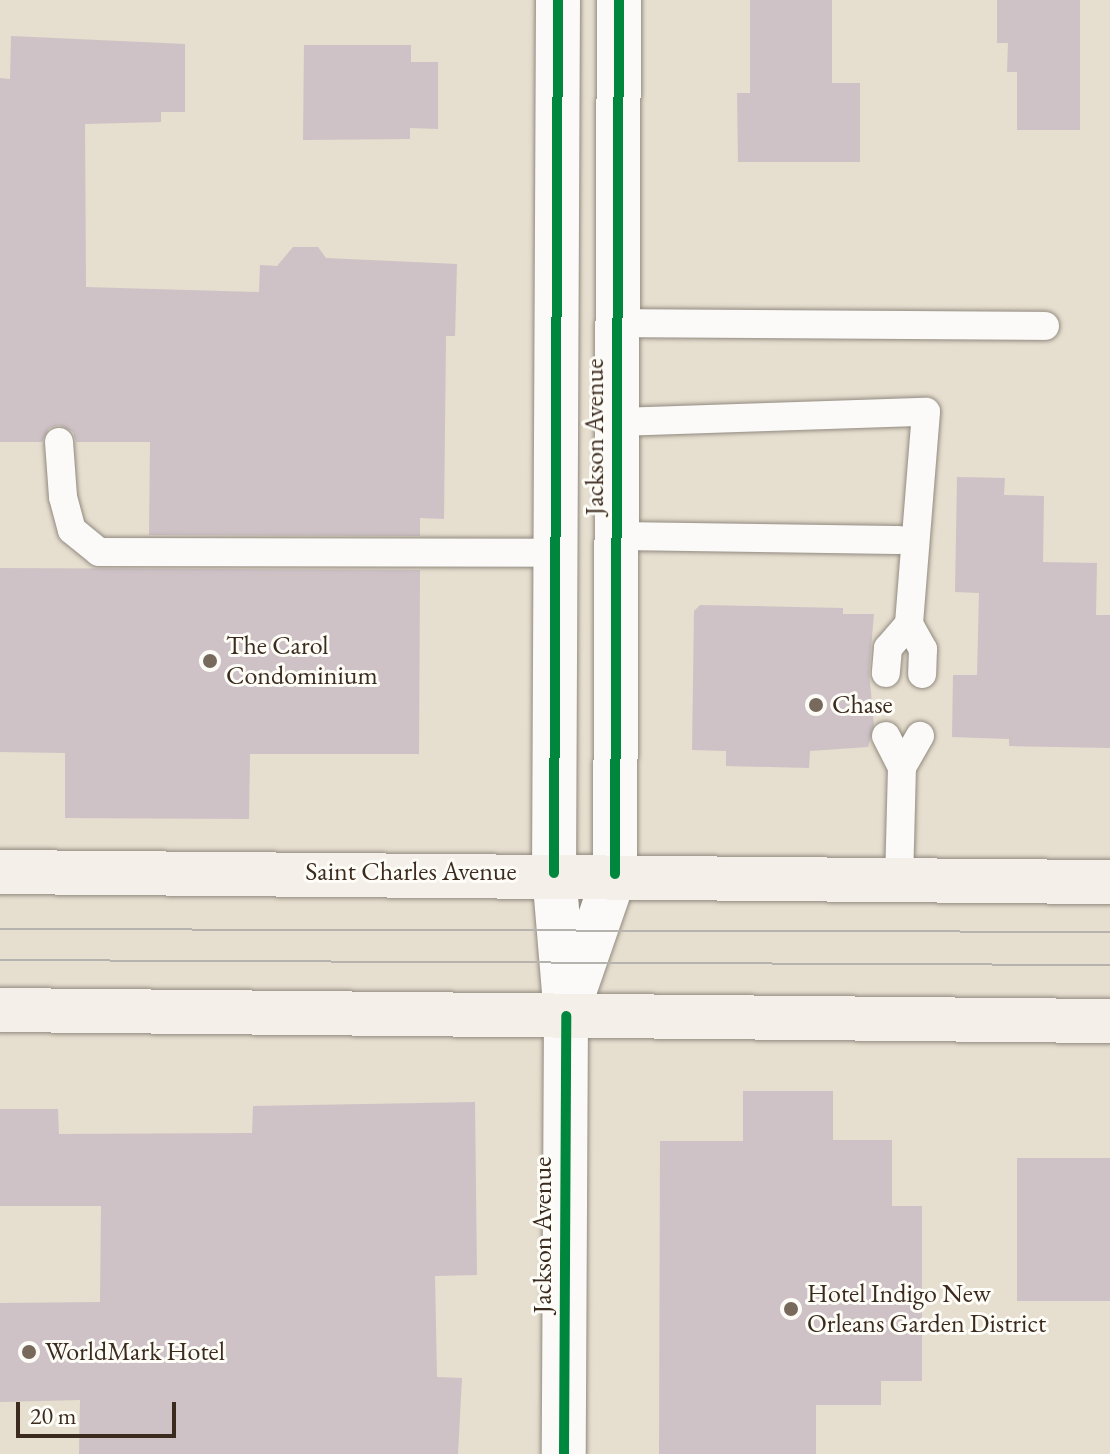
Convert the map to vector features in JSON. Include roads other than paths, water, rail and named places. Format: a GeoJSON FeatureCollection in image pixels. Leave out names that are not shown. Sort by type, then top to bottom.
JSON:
{"type":"FeatureCollection","features":[{"type":"Feature","properties":{"kind":"main road","name":"Saint Charles Avenue"},"geometry":{"type":"LineString","coordinates":[[0,872],[554,873],[1110,882]]}},
{"type":"Feature","properties":{"kind":"main road"},"geometry":{"type":"LineString","coordinates":[[0,1010],[1110,1021]]}},
{"type":"Feature","properties":{"kind":"street","name":"Jackson Avenue"},"geometry":{"type":"LineString","coordinates":[[558,0],[554,873],[566,1016],[564,1454]]}},
{"type":"Feature","properties":{"kind":"street","name":"Jackson Avenue"},"geometry":{"type":"LineString","coordinates":[[566,1016],[615,874],[619,0]]}},
{"type":"Feature","properties":{"kind":"lane"},"geometry":{"type":"LineString","coordinates":[[617,323],[1045,326]]}},
{"type":"Feature","properties":{"kind":"lane"},"geometry":{"type":"LineString","coordinates":[[617,422],[926,412],[909,624],[923,649],[922,674]]}},
{"type":"Feature","properties":{"kind":"lane"},"geometry":{"type":"LineString","coordinates":[[59,442],[63,497],[72,530],[99,552],[555,553]]}},
{"type":"Feature","properties":{"kind":"lane"},"geometry":{"type":"LineString","coordinates":[[617,536],[899,540]]}},
{"type":"Feature","properties":{"kind":"lane"},"geometry":{"type":"LineString","coordinates":[[886,673],[888,648],[909,624]]}},
{"type":"Feature","properties":{"kind":"lane"},"geometry":{"type":"LineString","coordinates":[[886,736],[902,767]]}},
{"type":"Feature","properties":{"kind":"lane"},"geometry":{"type":"LineString","coordinates":[[899,878],[902,767],[920,736]]}},
{"type":"Feature","properties":{"kind":"tram line"},"geometry":{"type":"LineString","coordinates":[[0,929],[1110,932]]}},
{"type":"Feature","properties":{"kind":"tram line"},"geometry":{"type":"LineString","coordinates":[[0,960],[1110,965]]}},
{"type":"Feature","properties":{"kind":"place","name":"The Carol Condominium"},"geometry":{"type":"Point","coordinates":[210,661]}},
{"type":"Feature","properties":{"kind":"place","name":"Chase"},"geometry":{"type":"Point","coordinates":[816,705]}},
{"type":"Feature","properties":{"kind":"place","name":"Hotel Indigo New Orleans Garden District"},"geometry":{"type":"Point","coordinates":[791,1309]}},
{"type":"Feature","properties":{"kind":"place","name":"WorldMark Hotel"},"geometry":{"type":"Point","coordinates":[29,1352]}}]}
